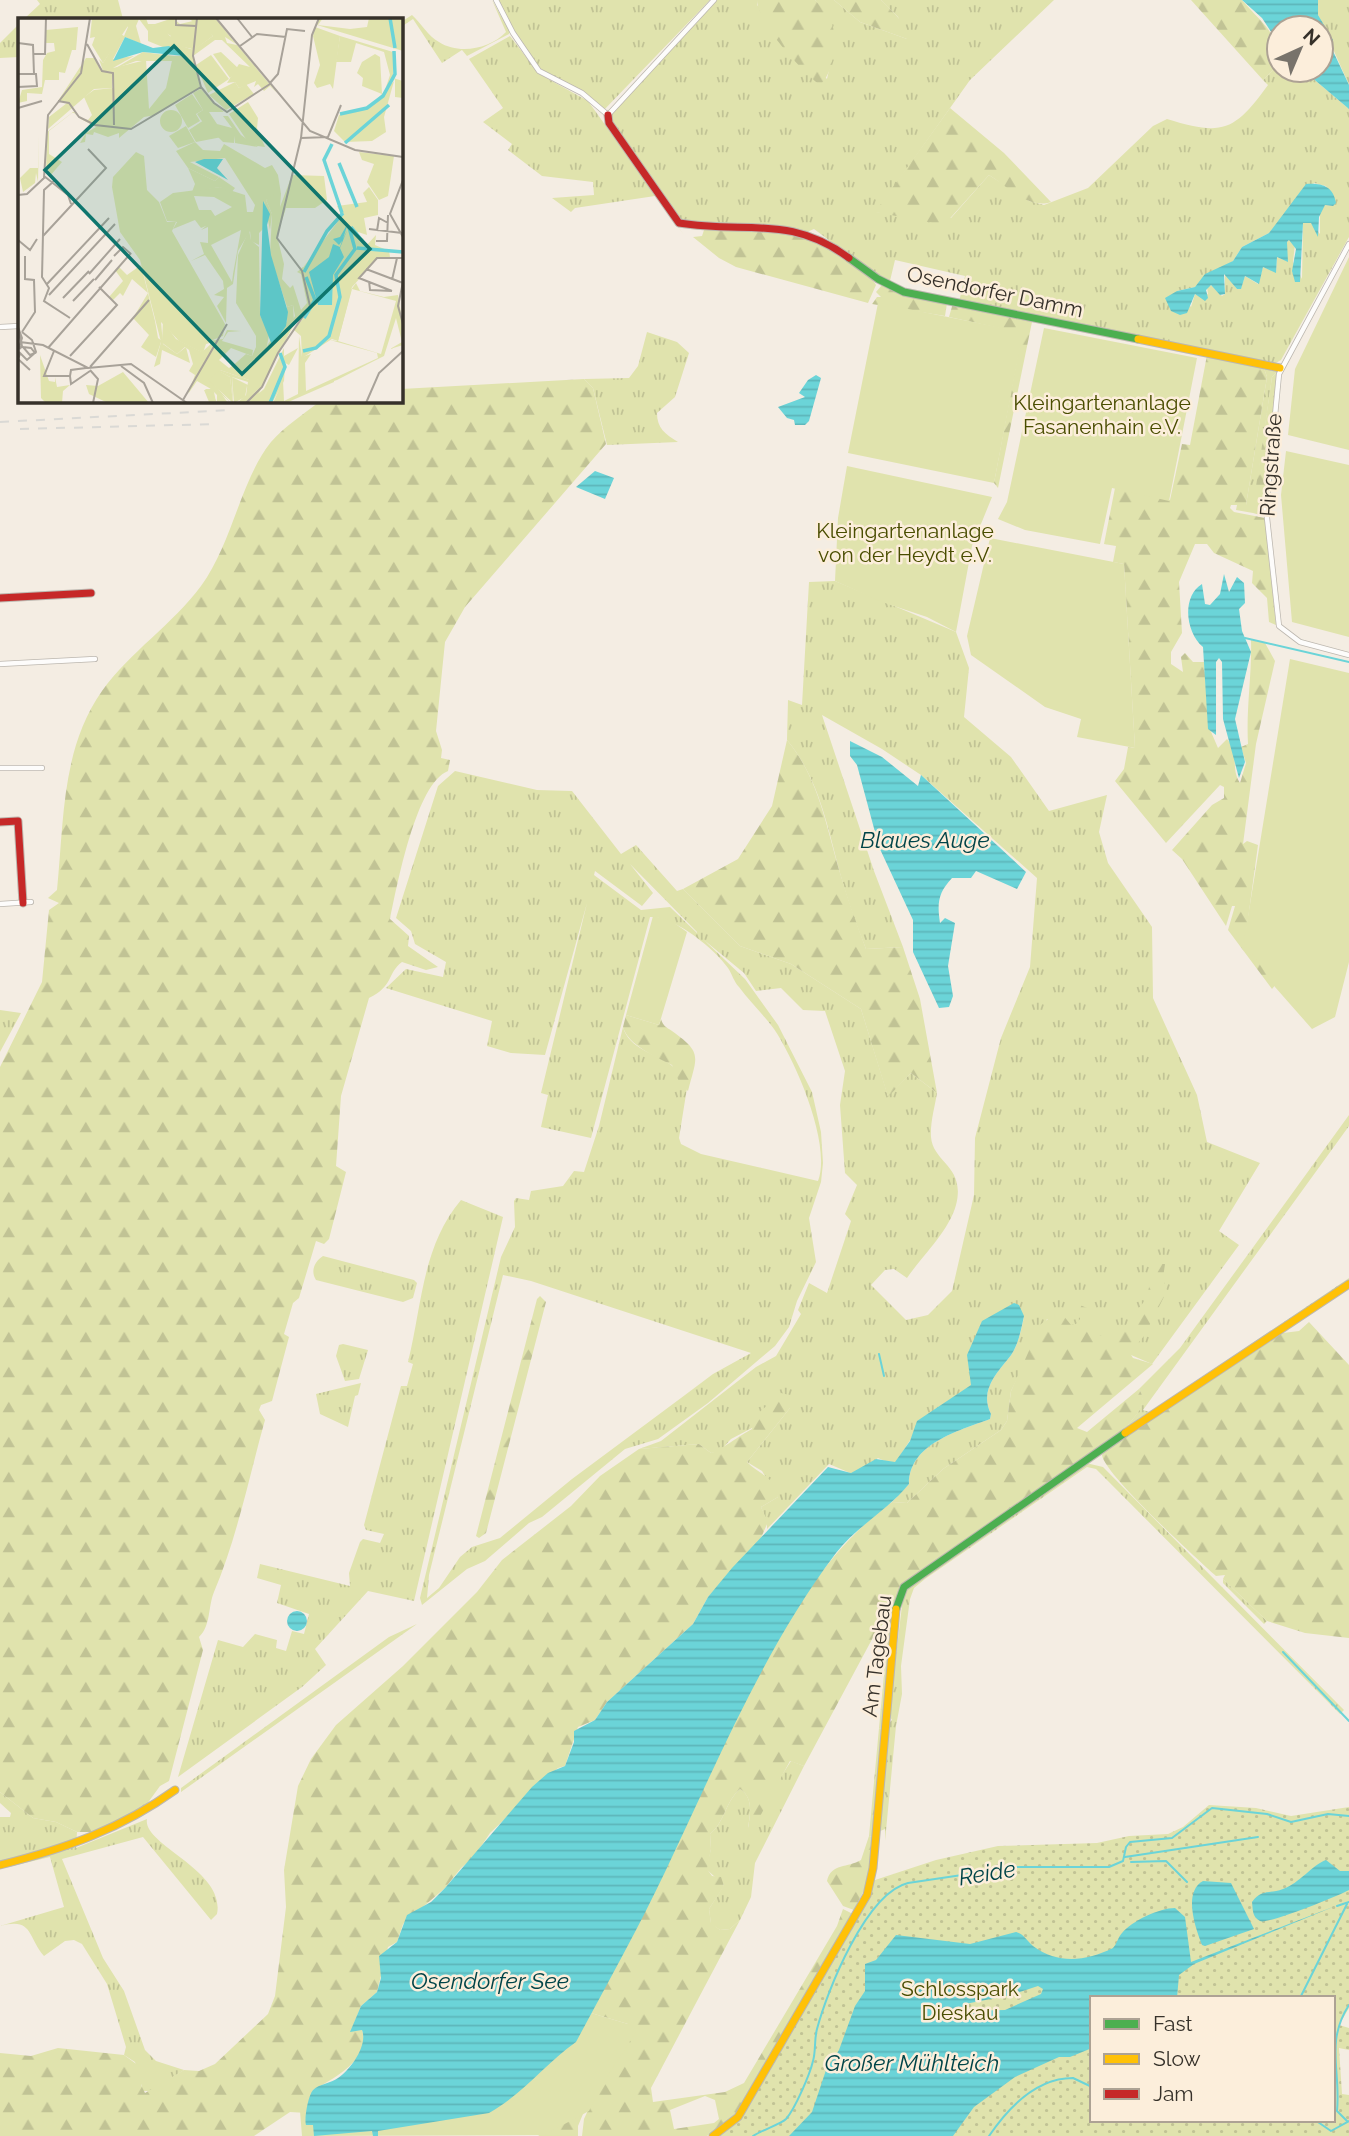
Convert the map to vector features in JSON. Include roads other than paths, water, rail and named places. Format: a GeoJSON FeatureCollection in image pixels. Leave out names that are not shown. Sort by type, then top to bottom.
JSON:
{"type":"FeatureCollection","features":[{"type":"Feature","properties":{"kind":"street"},"geometry":{"type":"LineString","coordinates":[[496,0],[513,33],[539,71],[582,93],[608,115],[612,106],[714,0]]}},
{"type":"Feature","properties":{"kind":"street","name":"Osendorfer Damm"},"geometry":{"type":"LineString","coordinates":[[608,115],[609,123],[680,223],[800,231],[822,241],[880,283],[912,295],[1280,369]]}},
{"type":"Feature","properties":{"kind":"street","name":"Ringstraße"},"geometry":{"type":"LineString","coordinates":[[1349,244],[1280,369],[1266,501],[1276,620],[1283,631],[1293,639],[1349,655]]}},
{"type":"Feature","properties":{"kind":"street"},"geometry":{"type":"LineString","coordinates":[[0,327],[18,326]]}},
{"type":"Feature","properties":{"kind":"street"},"geometry":{"type":"LineString","coordinates":[[0,598],[91,593]]}},
{"type":"Feature","properties":{"kind":"street"},"geometry":{"type":"LineString","coordinates":[[0,664],[94,659]]}},
{"type":"Feature","properties":{"kind":"street"},"geometry":{"type":"LineString","coordinates":[[0,768],[42,768]]}},
{"type":"Feature","properties":{"kind":"street"},"geometry":{"type":"LineString","coordinates":[[0,822],[18,821],[27,903],[0,904]]}},
{"type":"Feature","properties":{"kind":"street","name":"Am Tagebau"},"geometry":{"type":"LineString","coordinates":[[713,2136],[738,2117],[867,1895],[873,1868],[897,1602],[904,1587],[1075,1466],[1349,1284]]}},
{"type":"Feature","properties":{"kind":"street"},"geometry":{"type":"LineString","coordinates":[[0,1865],[103,1836],[136,1818],[175,1790]]}},
{"type":"Feature","properties":{"kind":"water"},"geometry":{"type":"Polygon","coordinates":[[[1242,0],[1318,0],[1318,14],[1265,14],[1265,23],[1242,0]]]}},
{"type":"Feature","properties":{"kind":"water"},"geometry":{"type":"Polygon","coordinates":[[[1335,55],[1349,85],[1349,109],[1320,84],[1335,84],[1335,55]]]}},
{"type":"Feature","properties":{"kind":"water"},"geometry":{"type":"Polygon","coordinates":[[[1306,184],[1326,187],[1335,197],[1336,203],[1333,206],[1325,205],[1319,217],[1318,237],[1311,223],[1303,223],[1300,282],[1295,282],[1292,271],[1296,249],[1289,240],[1288,262],[1277,257],[1276,273],[1263,267],[1259,284],[1245,276],[1241,289],[1237,289],[1224,274],[1225,294],[1220,295],[1211,285],[1206,290],[1208,298],[1205,301],[1195,294],[1187,313],[1180,315],[1171,311],[1165,298],[1177,291],[1195,287],[1205,274],[1233,261],[1242,247],[1269,233],[1306,184]]]}},
{"type":"Feature","properties":{"kind":"water"},"geometry":{"type":"Polygon","coordinates":[[[816,375],[821,378],[809,421],[805,425],[795,425],[794,420],[787,418],[778,407],[805,397],[799,393],[808,380],[816,375]]]}},
{"type":"Feature","properties":{"kind":"water"},"geometry":{"type":"Polygon","coordinates":[[[595,471],[614,478],[605,499],[576,487],[595,471]]]}},
{"type":"Feature","properties":{"kind":"water"},"geometry":{"type":"Polygon","coordinates":[[[1224,574],[1229,592],[1237,577],[1244,583],[1245,603],[1239,609],[1242,631],[1251,652],[1235,719],[1245,762],[1239,778],[1223,719],[1222,662],[1219,658],[1216,662],[1216,735],[1208,729],[1203,647],[1193,633],[1188,615],[1195,590],[1202,584],[1205,604],[1210,605],[1220,594],[1224,574]]]}},
{"type":"Feature","properties":{"kind":"water","name":"Blaues Auge"},"geometry":{"type":"Polygon","coordinates":[[[850,741],[882,757],[918,786],[921,775],[1026,872],[1017,889],[976,871],[971,878],[952,878],[941,894],[940,923],[945,918],[955,923],[948,966],[953,996],[949,1007],[939,1008],[913,952],[913,920],[879,847],[857,765],[850,756],[850,741]]]}},
{"type":"Feature","properties":{"kind":"water","name":"Osendorfer See"},"geometry":{"type":"Polygon","coordinates":[[[1014,1303],[1019,1305],[1024,1316],[1014,1350],[988,1391],[990,1419],[950,1434],[926,1449],[911,1470],[909,1484],[844,1544],[810,1590],[786,1628],[743,1708],[655,1893],[576,2042],[513,2097],[489,2113],[378,2131],[378,2136],[373,2136],[372,2131],[314,2136],[313,2125],[306,2125],[311,2093],[318,2086],[338,2078],[357,2056],[363,2043],[362,2030],[350,2032],[361,2006],[377,1992],[381,1978],[379,1956],[397,1942],[407,1915],[431,1902],[445,1888],[532,1787],[548,1773],[565,1766],[574,1742],[574,1731],[595,1720],[607,1702],[693,1624],[708,1597],[732,1568],[828,1467],[851,1473],[876,1459],[895,1462],[910,1441],[917,1421],[971,1385],[967,1355],[982,1321],[1014,1303]]]}},
{"type":"Feature","properties":{"kind":"water"},"geometry":{"type":"Polygon","coordinates":[[[297,1611],[304,1614],[307,1621],[304,1628],[297,1631],[290,1628],[287,1621],[290,1614],[297,1611]]]}},
{"type":"Feature","properties":{"kind":"water"},"geometry":{"type":"Polygon","coordinates":[[[1326,1860],[1340,1871],[1349,1871],[1349,1890],[1275,1919],[1260,1921],[1256,1917],[1252,1902],[1255,1898],[1262,1893],[1289,1886],[1326,1860]]]}},
{"type":"Feature","properties":{"kind":"water"},"geometry":{"type":"Polygon","coordinates":[[[1203,1881],[1231,1883],[1254,1929],[1202,1945],[1194,1920],[1192,1901],[1193,1893],[1203,1881]]]}},
{"type":"Feature","properties":{"kind":"water","name":"Großer Mühlteich"},"geometry":{"type":"Polygon","coordinates":[[[1338,1905],[1194,1964],[1179,1975],[1177,1996],[1090,1996],[1090,2049],[1070,2057],[1059,2057],[1015,2077],[974,2107],[953,2136],[789,2136],[812,2112],[826,2070],[839,2050],[855,2006],[865,1991],[865,1964],[876,1960],[896,1935],[970,1944],[1016,1932],[1043,1952],[1073,1959],[1093,1956],[1113,1948],[1126,1928],[1161,1910],[1175,1908],[1185,1917],[1191,1962],[1338,1905]],[[1038,1986],[1011,1995],[965,2004],[964,2011],[1005,2010],[1041,1994],[1043,1989],[1038,1986]]]}},
{"type":"Feature","properties":{"kind":"waterway"},"geometry":{"type":"LineString","coordinates":[[1245,638],[1349,662]]}},
{"type":"Feature","properties":{"kind":"waterway"},"geometry":{"type":"LineString","coordinates":[[879,1354],[884,1376]]}},
{"type":"Feature","properties":{"kind":"waterway"},"geometry":{"type":"LineString","coordinates":[[1283,1652],[1349,1721]]}},
{"type":"Feature","properties":{"kind":"waterway","name":"Reide"},"geometry":{"type":"LineString","coordinates":[[753,2136],[784,2121],[794,2108],[811,2067],[817,2029],[839,1969],[863,1924],[892,1891],[908,1883],[1016,1867],[1109,1867],[1123,1861],[1130,1842],[1172,1838],[1212,1808],[1267,1814],[1291,1822],[1328,1814],[1349,1816]]}},
{"type":"Feature","properties":{"kind":"waterway"},"geometry":{"type":"LineString","coordinates":[[1125,1857],[1258,1837]]}},
{"type":"Feature","properties":{"kind":"waterway"},"geometry":{"type":"LineString","coordinates":[[1131,1862],[1166,1861],[1187,1882]]}},
{"type":"Feature","properties":{"kind":"waterway"},"geometry":{"type":"LineString","coordinates":[[1337,1906],[1349,1902]]}},
{"type":"Feature","properties":{"kind":"waterway"},"geometry":{"type":"LineString","coordinates":[[1301,1996],[1347,1904]]}},
{"type":"Feature","properties":{"kind":"waterway"},"geometry":{"type":"LineString","coordinates":[[1347,2121],[1337,2111],[1336,2044],[1342,2019],[1349,2005]]}},
{"type":"Feature","properties":{"kind":"waterway"},"geometry":{"type":"LineString","coordinates":[[989,2136],[1014,2105],[1047,2083],[1073,2078],[1090,2086]]}},
{"type":"Feature","properties":{"kind":"waterway"},"geometry":{"type":"LineString","coordinates":[[1318,2122],[1331,2131],[1349,2121]]}},
{"type":"Feature","properties":{"kind":"railway"},"geometry":{"type":"LineString","coordinates":[[0,422],[231,410]]}},
{"type":"Feature","properties":{"kind":"railway"},"geometry":{"type":"LineString","coordinates":[[20,429],[217,424]]}},
{"type":"Feature","properties":{"kind":"park label","name":"Kleingartenanlage Fasanenhain e.V."},"geometry":{"type":"Point","coordinates":[1102,415]}},
{"type":"Feature","properties":{"kind":"park label","name":"Kleingartenanlage von der Heydt e.V."},"geometry":{"type":"Point","coordinates":[905,543]}},
{"type":"Feature","properties":{"kind":"park label","name":"Schlosspark Dieskau"},"geometry":{"type":"Point","coordinates":[960,2001]}}]}
